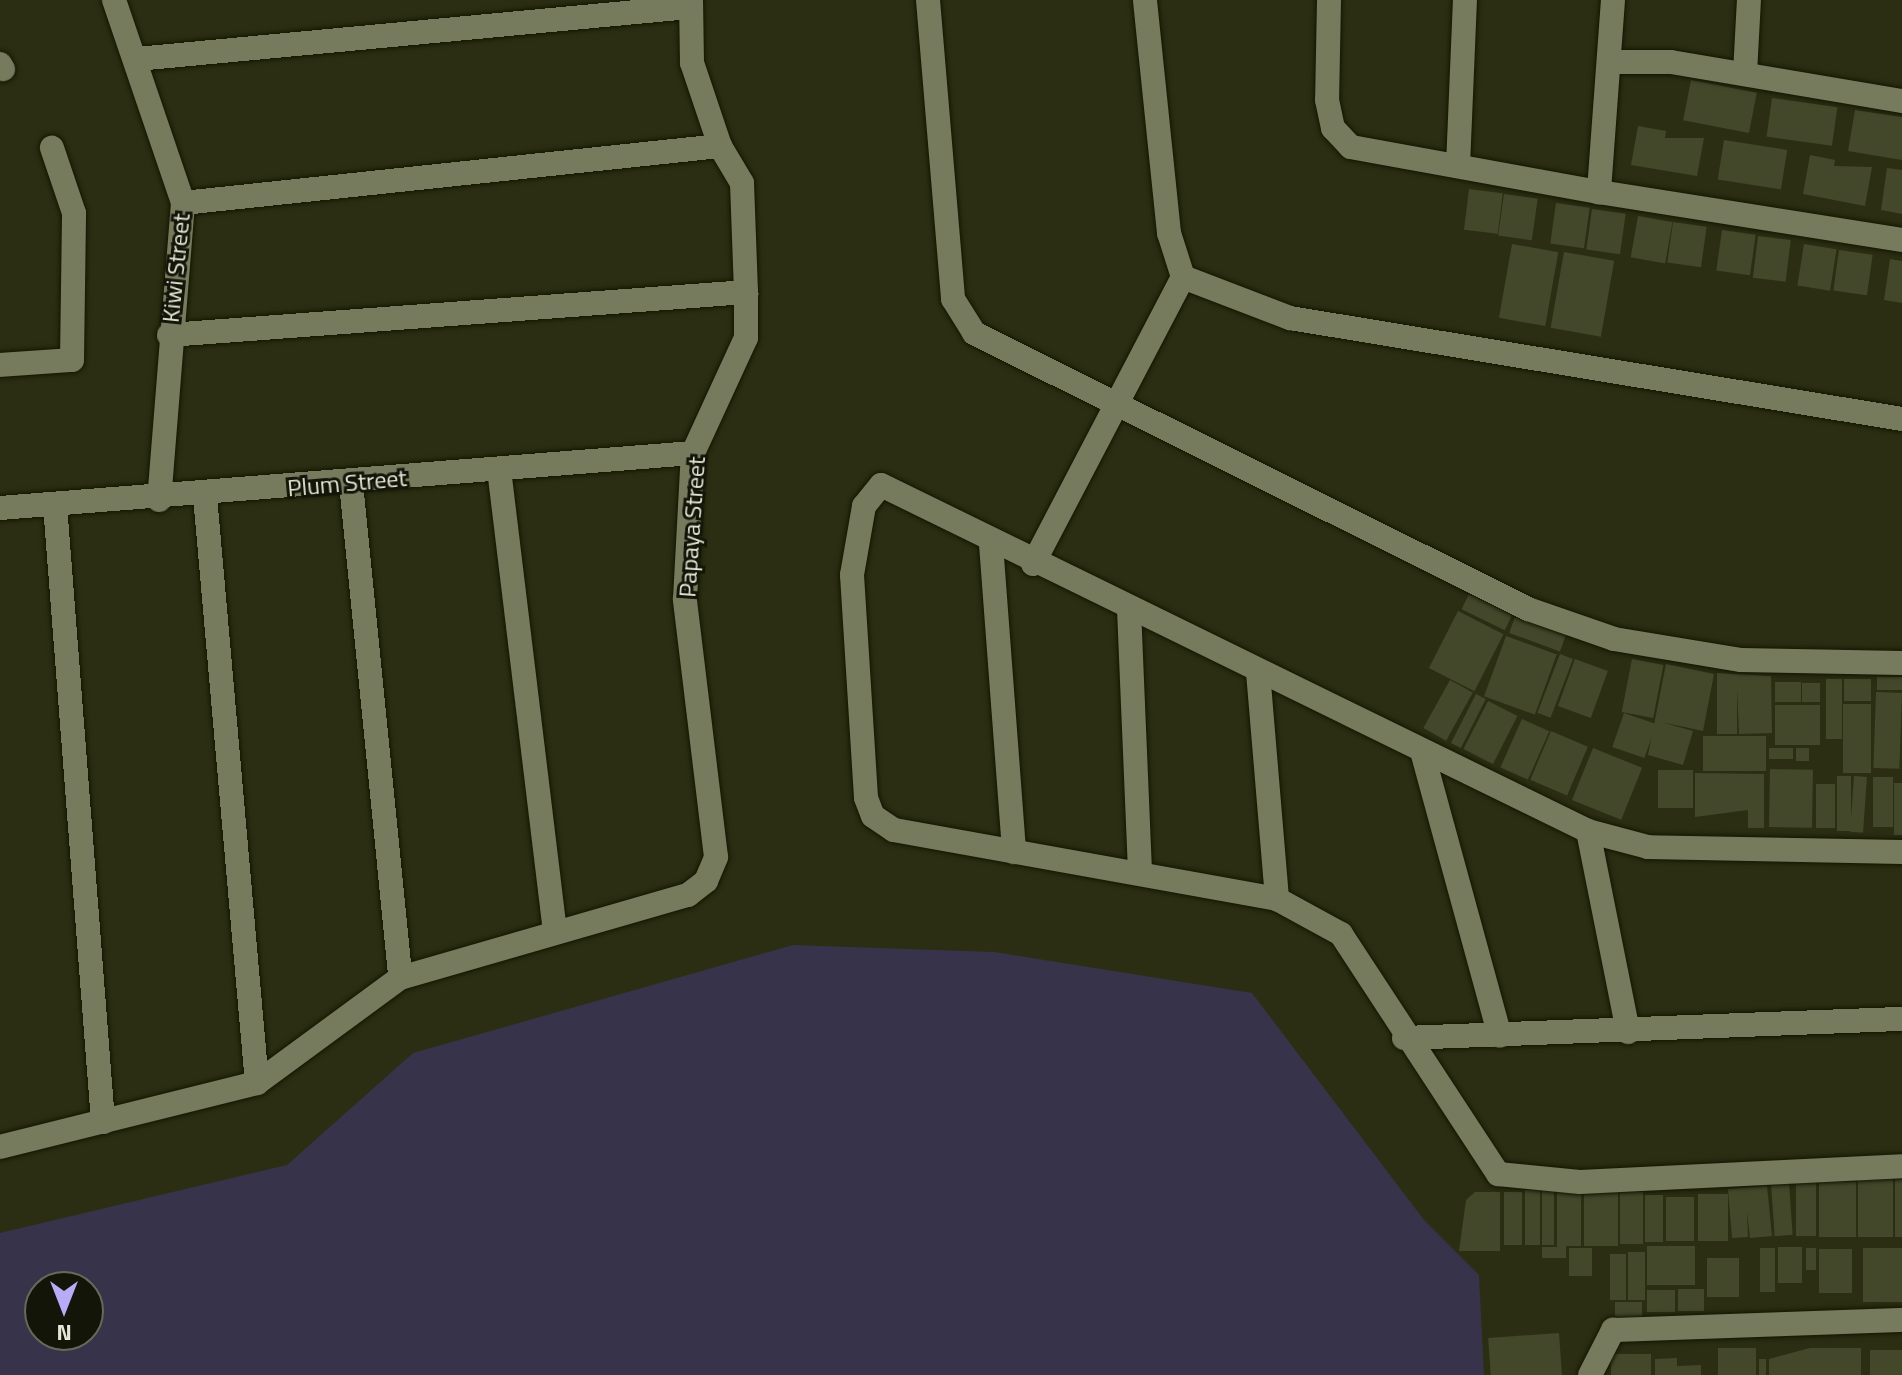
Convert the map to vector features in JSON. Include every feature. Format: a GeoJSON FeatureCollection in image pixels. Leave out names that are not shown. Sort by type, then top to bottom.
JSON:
{"type":"FeatureCollection","features":[{"type":"Feature","properties":{"kind":"street","name":"Kiwi Street"},"geometry":{"type":"LineString","coordinates":[[114,0],[137,59],[183,203],[169,335],[159,500]]}},
{"type":"Feature","properties":{"kind":"street"},"geometry":{"type":"LineString","coordinates":[[928,0],[953,299],[974,333],[1115,407],[1528,609],[1614,639],[1741,660],[1902,663]]}},
{"type":"Feature","properties":{"kind":"street"},"geometry":{"type":"LineString","coordinates":[[1033,564],[1183,277],[1169,233],[1145,0]]}},
{"type":"Feature","properties":{"kind":"street"},"geometry":{"type":"LineString","coordinates":[[1329,0],[1333,128],[1351,147],[1599,192],[1902,240]]}},
{"type":"Feature","properties":{"kind":"street"},"geometry":{"type":"LineString","coordinates":[[1458,166],[1465,0]]}},
{"type":"Feature","properties":{"kind":"street"},"geometry":{"type":"LineString","coordinates":[[1599,192],[1611,62],[1613,0]]}},
{"type":"Feature","properties":{"kind":"street"},"geometry":{"type":"LineString","coordinates":[[1745,73],[1749,0]]}},
{"type":"Feature","properties":{"kind":"street"},"geometry":{"type":"LineString","coordinates":[[137,59],[690,4]]}},
{"type":"Feature","properties":{"kind":"street","name":"Papaya Street"},"geometry":{"type":"LineString","coordinates":[[555,930],[688,895],[706,881],[716,857],[685,599],[693,453],[746,338],[746,292],[742,183],[720,146],[692,63],[690,4]]}},
{"type":"Feature","properties":{"kind":"street"},"geometry":{"type":"LineString","coordinates":[[1611,62],[1745,73],[1902,101]]}},
{"type":"Feature","properties":{"kind":"street"},"geometry":{"type":"LineString","coordinates":[[183,203],[720,146]]}},
{"type":"Feature","properties":{"kind":"street"},"geometry":{"type":"LineString","coordinates":[[0,365],[72,360],[74,213],[52,148]]}},
{"type":"Feature","properties":{"kind":"street"},"geometry":{"type":"LineString","coordinates":[[1183,277],[1290,318],[1902,419]]}},
{"type":"Feature","properties":{"kind":"street"},"geometry":{"type":"LineString","coordinates":[[169,335],[746,292]]}},
{"type":"Feature","properties":{"kind":"street","name":"Plum Street"},"geometry":{"type":"LineString","coordinates":[[0,508],[159,500],[693,453]]}},
{"type":"Feature","properties":{"kind":"street"},"geometry":{"type":"LineString","coordinates":[[0,1147],[257,1083],[400,978],[555,930],[499,469]]}},
{"type":"Feature","properties":{"kind":"street"},"geometry":{"type":"LineString","coordinates":[[351,483],[400,978]]}},
{"type":"Feature","properties":{"kind":"street"},"geometry":{"type":"LineString","coordinates":[[1902,852],[1648,847],[1588,831],[1423,755],[991,544],[881,485],[864,506],[852,575],[866,798],[873,816],[894,830],[1014,852],[1140,870],[1277,899],[1341,934],[1404,1038],[1498,1174],[1580,1182],[1902,1166]]}},
{"type":"Feature","properties":{"kind":"street"},"geometry":{"type":"LineString","coordinates":[[205,496],[257,1083]]}},
{"type":"Feature","properties":{"kind":"street"},"geometry":{"type":"LineString","coordinates":[[55,505],[103,1122]]}},
{"type":"Feature","properties":{"kind":"street"},"geometry":{"type":"LineString","coordinates":[[991,544],[1014,852]]}},
{"type":"Feature","properties":{"kind":"street"},"geometry":{"type":"LineString","coordinates":[[1129,609],[1140,870]]}},
{"type":"Feature","properties":{"kind":"street"},"geometry":{"type":"LineString","coordinates":[[1258,672],[1277,899]]}},
{"type":"Feature","properties":{"kind":"street"},"geometry":{"type":"LineString","coordinates":[[1423,755],[1500,1036]]}},
{"type":"Feature","properties":{"kind":"street"},"geometry":{"type":"LineString","coordinates":[[1588,831],[1628,1032]]}},
{"type":"Feature","properties":{"kind":"street"},"geometry":{"type":"LineString","coordinates":[[1404,1038],[1628,1032],[1902,1019]]}},
{"type":"Feature","properties":{"kind":"street"},"geometry":{"type":"LineString","coordinates":[[1590,1375],[1613,1330],[1902,1320]]}},
{"type":"Feature","properties":{"kind":"shaded area"},"geometry":{"type":"Polygon","coordinates":[[[793,945],[994,952],[1252,993],[1424,1220],[1479,1275],[1484,1375],[0,1375],[0,1233],[287,1165],[413,1053],[793,945]]]}},
{"type":"Feature","properties":{"kind":"building"},"geometry":{"type":"Polygon","coordinates":[[[1691,80],[1757,93],[1749,133],[1683,120],[1691,80]]]}},
{"type":"Feature","properties":{"kind":"building"},"geometry":{"type":"Polygon","coordinates":[[[1772,98],[1837,107],[1832,146],[1767,137],[1772,98]]]}},
{"type":"Feature","properties":{"kind":"building"},"geometry":{"type":"Polygon","coordinates":[[[1855,110],[1902,117],[1902,160],[1848,151],[1855,110]]]}},
{"type":"Feature","properties":{"kind":"building"},"geometry":{"type":"Polygon","coordinates":[[[1638,126],[1666,131],[1665,138],[1704,138],[1697,176],[1631,165],[1638,126]]]}},
{"type":"Feature","properties":{"kind":"building"},"geometry":{"type":"Polygon","coordinates":[[[1724,140],[1787,150],[1781,190],[1718,180],[1724,140]]]}},
{"type":"Feature","properties":{"kind":"building"},"geometry":{"type":"Polygon","coordinates":[[[1810,155],[1835,160],[1834,166],[1872,167],[1865,206],[1803,194],[1810,155]]]}},
{"type":"Feature","properties":{"kind":"building"},"geometry":{"type":"Polygon","coordinates":[[[1887,168],[1902,170],[1902,214],[1881,210],[1887,168]]]}},
{"type":"Feature","properties":{"kind":"building"},"geometry":{"type":"Polygon","coordinates":[[[1469,189],[1503,193],[1498,234],[1464,230],[1469,189]]]}},
{"type":"Feature","properties":{"kind":"building"},"geometry":{"type":"Polygon","coordinates":[[[1504,194],[1538,199],[1532,240],[1498,236],[1504,194]]]}},
{"type":"Feature","properties":{"kind":"building"},"geometry":{"type":"Polygon","coordinates":[[[1556,203],[1590,208],[1584,248],[1550,244],[1556,203]]]}},
{"type":"Feature","properties":{"kind":"building"},"geometry":{"type":"Polygon","coordinates":[[[1592,209],[1626,214],[1620,254],[1586,250],[1592,209]]]}},
{"type":"Feature","properties":{"kind":"building"},"geometry":{"type":"Polygon","coordinates":[[[1638,216],[1672,222],[1665,263],[1631,257],[1638,216]]]}},
{"type":"Feature","properties":{"kind":"building"},"geometry":{"type":"Polygon","coordinates":[[[1673,222],[1707,227],[1701,267],[1667,263],[1673,222]]]}},
{"type":"Feature","properties":{"kind":"building"},"geometry":{"type":"Polygon","coordinates":[[[1722,230],[1756,235],[1750,275],[1716,271],[1722,230]]]}},
{"type":"Feature","properties":{"kind":"building"},"geometry":{"type":"Polygon","coordinates":[[[1758,236],[1791,240],[1786,282],[1753,278],[1758,236]]]}},
{"type":"Feature","properties":{"kind":"building"},"geometry":{"type":"Polygon","coordinates":[[[1512,244],[1558,252],[1545,326],[1499,318],[1512,244]]]}},
{"type":"Feature","properties":{"kind":"building"},"geometry":{"type":"Polygon","coordinates":[[[1804,244],[1837,249],[1830,291],[1797,285],[1804,244]]]}},
{"type":"Feature","properties":{"kind":"building"},"geometry":{"type":"Polygon","coordinates":[[[1839,250],[1873,255],[1867,295],[1833,291],[1839,250]]]}},
{"type":"Feature","properties":{"kind":"building"},"geometry":{"type":"Polygon","coordinates":[[[1564,252],[1614,261],[1601,337],[1551,328],[1564,252]]]}},
{"type":"Feature","properties":{"kind":"building"},"geometry":{"type":"Polygon","coordinates":[[[1890,259],[1902,261],[1902,303],[1884,300],[1890,259]]]}},
{"type":"Feature","properties":{"kind":"building"},"geometry":{"type":"Polygon","coordinates":[[[1469,594],[1512,615],[1505,630],[1462,609],[1469,594]]]}},
{"type":"Feature","properties":{"kind":"building"},"geometry":{"type":"Polygon","coordinates":[[[1458,611],[1503,634],[1474,691],[1429,668],[1458,611]]]}},
{"type":"Feature","properties":{"kind":"building"},"geometry":{"type":"Polygon","coordinates":[[[1515,617],[1566,635],[1560,651],[1509,633],[1515,617]]]}},
{"type":"Feature","properties":{"kind":"building"},"geometry":{"type":"Polygon","coordinates":[[[1506,636],[1557,654],[1535,715],[1484,696],[1506,636]]]}},
{"type":"Feature","properties":{"kind":"building"},"geometry":{"type":"Polygon","coordinates":[[[1560,654],[1573,659],[1550,718],[1537,713],[1560,654]]]}},
{"type":"Feature","properties":{"kind":"building"},"geometry":{"type":"Polygon","coordinates":[[[1575,659],[1608,671],[1591,718],[1558,706],[1575,659]]]}},
{"type":"Feature","properties":{"kind":"building"},"geometry":{"type":"Polygon","coordinates":[[[1632,659],[1663,665],[1653,718],[1622,712],[1632,659]]]}},
{"type":"Feature","properties":{"kind":"building"},"geometry":{"type":"Polygon","coordinates":[[[1666,664],[1714,674],[1703,731],[1661,722],[1693,731],[1683,765],[1648,755],[1666,664]]]}},
{"type":"Feature","properties":{"kind":"building"},"geometry":{"type":"Polygon","coordinates":[[[1717,673],[1771,676],[1772,733],[1739,734],[1737,688],[1737,734],[1717,734],[1717,673]]]}},
{"type":"Feature","properties":{"kind":"building"},"geometry":{"type":"Polygon","coordinates":[[[1877,677],[1902,677],[1902,690],[1877,690],[1877,677]]]}},
{"type":"Feature","properties":{"kind":"building"},"geometry":{"type":"Polygon","coordinates":[[[1826,679],[1842,679],[1842,739],[1826,739],[1826,679]]]}},
{"type":"Feature","properties":{"kind":"building"},"geometry":{"type":"Polygon","coordinates":[[[1844,679],[1871,679],[1871,701],[1844,701],[1844,679]]]}},
{"type":"Feature","properties":{"kind":"building"},"geometry":{"type":"Polygon","coordinates":[[[1450,680],[1473,693],[1446,741],[1423,728],[1450,680]]]}},
{"type":"Feature","properties":{"kind":"building"},"geometry":{"type":"Polygon","coordinates":[[[1775,682],[1801,682],[1801,702],[1775,702],[1775,682]]]}},
{"type":"Feature","properties":{"kind":"building"},"geometry":{"type":"Polygon","coordinates":[[[1802,683],[1820,683],[1820,702],[1802,702],[1802,683]]]}},
{"type":"Feature","properties":{"kind":"building"},"geometry":{"type":"Polygon","coordinates":[[[1876,692],[1902,693],[1899,769],[1873,768],[1876,692]]]}},
{"type":"Feature","properties":{"kind":"building"},"geometry":{"type":"Polygon","coordinates":[[[1476,694],[1486,699],[1461,748],[1451,743],[1476,694]]]}},
{"type":"Feature","properties":{"kind":"building"},"geometry":{"type":"Polygon","coordinates":[[[1488,701],[1517,716],[1493,764],[1463,749],[1488,701]]]}},
{"type":"Feature","properties":{"kind":"building"},"geometry":{"type":"Polygon","coordinates":[[[1843,704],[1871,704],[1871,773],[1843,773],[1843,704]]]}},
{"type":"Feature","properties":{"kind":"building"},"geometry":{"type":"Polygon","coordinates":[[[1775,705],[1820,705],[1820,745],[1775,745],[1775,705]]]}},
{"type":"Feature","properties":{"kind":"building"},"geometry":{"type":"Polygon","coordinates":[[[1624,713],[1656,724],[1644,758],[1612,747],[1624,713]]]}},
{"type":"Feature","properties":{"kind":"building"},"geometry":{"type":"Polygon","coordinates":[[[1522,719],[1549,731],[1528,780],[1500,767],[1522,719]]]}},
{"type":"Feature","properties":{"kind":"building"},"geometry":{"type":"Polygon","coordinates":[[[1551,731],[1588,747],[1567,795],[1530,780],[1551,731]]]}},
{"type":"Feature","properties":{"kind":"building"},"geometry":{"type":"Polygon","coordinates":[[[1703,736],[1766,736],[1766,771],[1703,771],[1703,736]]]}},
{"type":"Feature","properties":{"kind":"building"},"geometry":{"type":"Polygon","coordinates":[[[1593,748],[1642,768],[1621,820],[1572,800],[1593,748]]]}},
{"type":"Feature","properties":{"kind":"building"},"geometry":{"type":"Polygon","coordinates":[[[1769,748],[1793,748],[1793,759],[1769,759],[1769,748]]]}},
{"type":"Feature","properties":{"kind":"building"},"geometry":{"type":"Polygon","coordinates":[[[1796,748],[1809,748],[1809,761],[1796,761],[1796,748]]]}},
{"type":"Feature","properties":{"kind":"building"},"geometry":{"type":"Polygon","coordinates":[[[1770,769],[1813,770],[1812,828],[1769,827],[1770,769]]]}},
{"type":"Feature","properties":{"kind":"building"},"geometry":{"type":"Polygon","coordinates":[[[1658,770],[1693,770],[1693,808],[1658,808],[1658,770]]]}},
{"type":"Feature","properties":{"kind":"building"},"geometry":{"type":"Polygon","coordinates":[[[1695,773],[1764,774],[1764,828],[1748,828],[1748,810],[1695,817],[1695,773]]]}},
{"type":"Feature","properties":{"kind":"building"},"geometry":{"type":"Polygon","coordinates":[[[1837,776],[1851,776],[1851,831],[1837,831],[1837,776]]]}},
{"type":"Feature","properties":{"kind":"building"},"geometry":{"type":"Polygon","coordinates":[[[1854,776],[1867,777],[1863,833],[1850,832],[1854,776]]]}},
{"type":"Feature","properties":{"kind":"building"},"geometry":{"type":"Polygon","coordinates":[[[1873,777],[1893,777],[1893,827],[1873,827],[1873,777]]]}},
{"type":"Feature","properties":{"kind":"building"},"geometry":{"type":"Polygon","coordinates":[[[1894,783],[1902,783],[1902,835],[1894,835],[1894,783]]]}},
{"type":"Feature","properties":{"kind":"building"},"geometry":{"type":"Polygon","coordinates":[[[1816,784],[1835,784],[1835,828],[1816,828],[1816,784]]]}},
{"type":"Feature","properties":{"kind":"building"},"geometry":{"type":"Polygon","coordinates":[[[1858,1179],[1893,1179],[1893,1237],[1858,1237],[1858,1179]]]}},
{"type":"Feature","properties":{"kind":"building"},"geometry":{"type":"Polygon","coordinates":[[[1895,1179],[1902,1179],[1902,1237],[1895,1237],[1895,1179]]]}},
{"type":"Feature","properties":{"kind":"building"},"geometry":{"type":"Polygon","coordinates":[[[1796,1182],[1816,1182],[1816,1236],[1796,1236],[1796,1182]]]}},
{"type":"Feature","properties":{"kind":"building"},"geometry":{"type":"Polygon","coordinates":[[[1819,1182],[1856,1182],[1856,1237],[1819,1237],[1819,1182]]]}},
{"type":"Feature","properties":{"kind":"building"},"geometry":{"type":"Polygon","coordinates":[[[1789,1183],[1793,1235],[1775,1236],[1771,1184],[1789,1183]]]}},
{"type":"Feature","properties":{"kind":"building"},"geometry":{"type":"Polygon","coordinates":[[[1767,1186],[1772,1236],[1750,1238],[1747,1211],[1748,1237],[1732,1238],[1728,1189],[1767,1186]]]}},
{"type":"Feature","properties":{"kind":"building"},"geometry":{"type":"Polygon","coordinates":[[[1542,1189],[1554,1189],[1554,1245],[1542,1245],[1542,1189]]]}},
{"type":"Feature","properties":{"kind":"building"},"geometry":{"type":"Polygon","coordinates":[[[1525,1190],[1540,1190],[1540,1245],[1525,1245],[1525,1190]]]}},
{"type":"Feature","properties":{"kind":"building"},"geometry":{"type":"Polygon","coordinates":[[[1557,1190],[1581,1190],[1581,1246],[1566,1246],[1566,1258],[1542,1258],[1542,1247],[1557,1247],[1557,1190]]]}},
{"type":"Feature","properties":{"kind":"building"},"geometry":{"type":"Polygon","coordinates":[[[1475,1192],[1500,1192],[1500,1251],[1459,1251],[1466,1200],[1475,1192]]]}},
{"type":"Feature","properties":{"kind":"building"},"geometry":{"type":"Polygon","coordinates":[[[1504,1192],[1522,1192],[1522,1245],[1504,1245],[1504,1192]]]}},
{"type":"Feature","properties":{"kind":"building"},"geometry":{"type":"Polygon","coordinates":[[[1584,1192],[1618,1192],[1618,1246],[1584,1246],[1584,1192]]]}},
{"type":"Feature","properties":{"kind":"building"},"geometry":{"type":"Polygon","coordinates":[[[1620,1192],[1643,1192],[1643,1244],[1620,1244],[1620,1192]]]}},
{"type":"Feature","properties":{"kind":"building"},"geometry":{"type":"Polygon","coordinates":[[[1698,1194],[1728,1194],[1728,1241],[1698,1241],[1698,1194]]]}},
{"type":"Feature","properties":{"kind":"building"},"geometry":{"type":"Polygon","coordinates":[[[1645,1195],[1663,1195],[1663,1242],[1645,1242],[1645,1195]]]}},
{"type":"Feature","properties":{"kind":"building"},"geometry":{"type":"Polygon","coordinates":[[[1666,1197],[1694,1197],[1694,1241],[1666,1241],[1666,1197]]]}},
{"type":"Feature","properties":{"kind":"building"},"geometry":{"type":"Polygon","coordinates":[[[1647,1246],[1695,1246],[1695,1285],[1647,1285],[1647,1246]]]}},
{"type":"Feature","properties":{"kind":"building"},"geometry":{"type":"Polygon","coordinates":[[[1778,1247],[1802,1247],[1802,1283],[1778,1283],[1778,1247]]]}},
{"type":"Feature","properties":{"kind":"building"},"geometry":{"type":"Polygon","coordinates":[[[1569,1248],[1592,1248],[1592,1276],[1569,1276],[1569,1248]]]}},
{"type":"Feature","properties":{"kind":"building"},"geometry":{"type":"Polygon","coordinates":[[[1760,1248],[1775,1248],[1775,1292],[1760,1292],[1760,1248]]]}},
{"type":"Feature","properties":{"kind":"building"},"geometry":{"type":"Polygon","coordinates":[[[1806,1248],[1816,1248],[1816,1270],[1806,1270],[1806,1248]]]}},
{"type":"Feature","properties":{"kind":"building"},"geometry":{"type":"Polygon","coordinates":[[[1863,1248],[1902,1248],[1902,1302],[1863,1302],[1863,1248]]]}},
{"type":"Feature","properties":{"kind":"building"},"geometry":{"type":"Polygon","coordinates":[[[1819,1249],[1852,1249],[1852,1293],[1819,1293],[1819,1249]]]}},
{"type":"Feature","properties":{"kind":"building"},"geometry":{"type":"Polygon","coordinates":[[[1628,1252],[1645,1252],[1645,1300],[1628,1300],[1628,1252]]]}},
{"type":"Feature","properties":{"kind":"building"},"geometry":{"type":"Polygon","coordinates":[[[1610,1254],[1626,1254],[1626,1300],[1610,1300],[1610,1254]]]}},
{"type":"Feature","properties":{"kind":"building"},"geometry":{"type":"Polygon","coordinates":[[[1707,1258],[1739,1258],[1739,1297],[1707,1297],[1707,1258]]]}},
{"type":"Feature","properties":{"kind":"building"},"geometry":{"type":"Polygon","coordinates":[[[1678,1289],[1704,1289],[1704,1311],[1678,1311],[1678,1289]]]}},
{"type":"Feature","properties":{"kind":"building"},"geometry":{"type":"Polygon","coordinates":[[[1647,1290],[1675,1290],[1675,1312],[1647,1312],[1647,1290]]]}},
{"type":"Feature","properties":{"kind":"building"},"geometry":{"type":"Polygon","coordinates":[[[1615,1302],[1642,1302],[1642,1319],[1615,1319],[1615,1302]]]}},
{"type":"Feature","properties":{"kind":"building"},"geometry":{"type":"Polygon","coordinates":[[[1559,1333],[1562,1375],[1491,1375],[1488,1338],[1559,1333]]]}},
{"type":"Feature","properties":{"kind":"building"},"geometry":{"type":"Polygon","coordinates":[[[1718,1348],[1756,1348],[1756,1375],[1718,1375],[1718,1348]]]}},
{"type":"Feature","properties":{"kind":"building"},"geometry":{"type":"Polygon","coordinates":[[[1810,1348],[1861,1348],[1861,1375],[1769,1375],[1769,1359],[1810,1348]]]}},
{"type":"Feature","properties":{"kind":"building"},"geometry":{"type":"Polygon","coordinates":[[[1870,1350],[1902,1350],[1902,1375],[1870,1375],[1870,1350]]]}},
{"type":"Feature","properties":{"kind":"building"},"geometry":{"type":"Polygon","coordinates":[[[1611,1354],[1651,1354],[1651,1375],[1611,1375],[1611,1354]]]}},
{"type":"Feature","properties":{"kind":"building"},"geometry":{"type":"Polygon","coordinates":[[[1677,1358],[1677,1366],[1701,1365],[1701,1375],[1655,1375],[1655,1359],[1677,1358]]]}},
{"type":"Feature","properties":{"kind":"building"},"geometry":{"type":"Polygon","coordinates":[[[1759,1359],[1766,1359],[1766,1375],[1759,1375],[1759,1359]]]}}]}
